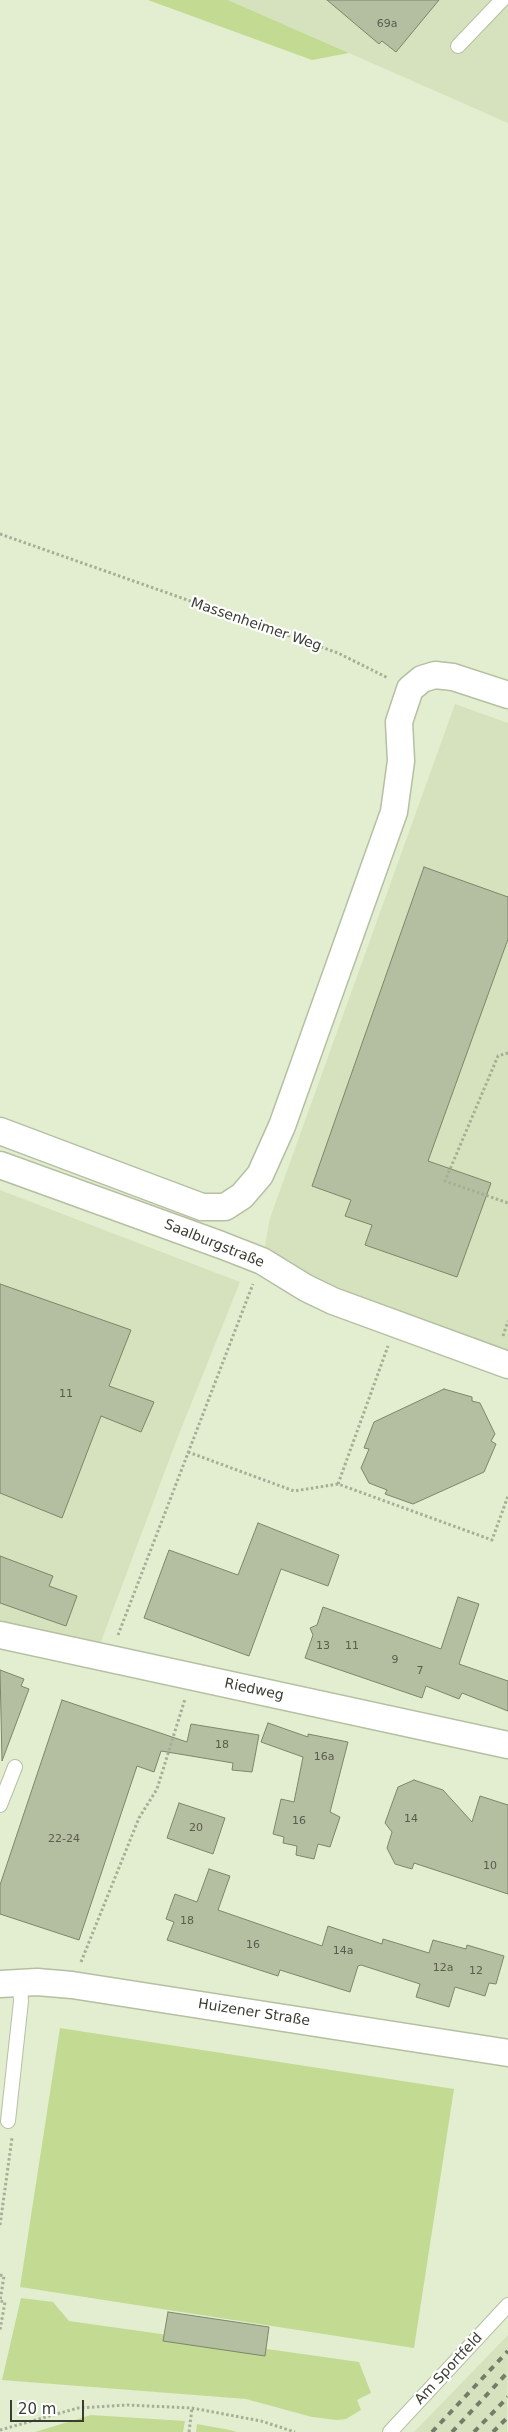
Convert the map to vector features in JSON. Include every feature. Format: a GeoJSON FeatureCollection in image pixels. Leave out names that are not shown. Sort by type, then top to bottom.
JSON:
{"type":"FeatureCollection","features":[{"type":"Feature","properties":{"kind":"street"},"geometry":{"type":"LineString","coordinates":[[0,1131],[202,1207],[225,1207],[242,1196],[260,1175],[282,1126],[394,812],[401,761],[399,722],[410,689],[422,679],[435,675],[453,677],[508,695]]}},
{"type":"Feature","properties":{"kind":"street","name":"Saalburgstraße"},"geometry":{"type":"LineString","coordinates":[[0,1165],[262,1261],[306,1288],[333,1301],[508,1365]]}},
{"type":"Feature","properties":{"kind":"street","name":"Riedweg"},"geometry":{"type":"LineString","coordinates":[[0,1635],[508,1745]]}},
{"type":"Feature","properties":{"kind":"street","name":"Huizener Straße"},"geometry":{"type":"LineString","coordinates":[[10,1984],[72,1985],[508,2052]]}},
{"type":"Feature","properties":{"kind":"lane"},"geometry":{"type":"LineString","coordinates":[[458,46],[502,0]]}},
{"type":"Feature","properties":{"kind":"lane"},"geometry":{"type":"LineString","coordinates":[[0,1805],[15,1767]]}},
{"type":"Feature","properties":{"kind":"lane"},"geometry":{"type":"LineString","coordinates":[[8,2121],[21,2001],[10,1984]]}},
{"type":"Feature","properties":{"kind":"lane","name":"Am Sportfeld"},"geometry":{"type":"LineString","coordinates":[[390,2432],[508,2306]]}},
{"type":"Feature","properties":{"kind":"path","name":"Massenheimer Weg"},"geometry":{"type":"LineString","coordinates":[[0,534],[338,653],[410,689]]}},
{"type":"Feature","properties":{"kind":"path"},"geometry":{"type":"LineString","coordinates":[[508,1053],[498,1056],[445,1181],[508,1203]]}},
{"type":"Feature","properties":{"kind":"path"},"geometry":{"type":"LineString","coordinates":[[109,1659],[262,1261]]}},
{"type":"Feature","properties":{"kind":"path"},"geometry":{"type":"LineString","coordinates":[[338,1484],[396,1324]]}},
{"type":"Feature","properties":{"kind":"path"},"geometry":{"type":"LineString","coordinates":[[188,1452],[294,1491],[338,1484],[492,1540],[508,1496]]}},
{"type":"Feature","properties":{"kind":"path"},"geometry":{"type":"LineString","coordinates":[[72,1985],[139,1818],[157,1788],[192,1677]]}},
{"type":"Feature","properties":{"kind":"path"},"geometry":{"type":"LineString","coordinates":[[0,2225],[12,2148],[12,2131],[8,2121]]}},
{"type":"Feature","properties":{"kind":"path"},"geometry":{"type":"LineString","coordinates":[[0,2275],[4,2276],[0,2301],[6,2302],[0,2330]]}},
{"type":"Feature","properties":{"kind":"path"},"geometry":{"type":"LineString","coordinates":[[0,2430],[78,2408],[127,2404],[192,2408],[261,2421],[295,2432]]}},
{"type":"Feature","properties":{"kind":"path"},"geometry":{"type":"LineString","coordinates":[[189,2432],[192,2408]]}},
{"type":"Feature","properties":{"kind":"shaded area"},"geometry":{"type":"Polygon","coordinates":[[[228,0],[508,0],[508,123],[349,53],[228,0]]]}},
{"type":"Feature","properties":{"kind":"shaded area"},"geometry":{"type":"Polygon","coordinates":[[[455,704],[508,723],[508,1351],[337,1293],[264,1251],[270,1218],[455,704]]]}},
{"type":"Feature","properties":{"kind":"shaded area"},"geometry":{"type":"Polygon","coordinates":[[[0,1190],[240,1282],[177,1439],[99,1647],[0,1626],[0,1190]]]}},
{"type":"Feature","properties":{"kind":"shaded area"},"geometry":{"type":"Polygon","coordinates":[[[508,2335],[507,2432],[414,2432],[508,2335]]]}},
{"type":"Feature","properties":{"kind":"green space"},"geometry":{"type":"Polygon","coordinates":[[[148,0],[228,0],[349,53],[312,60],[148,0]]]}},
{"type":"Feature","properties":{"kind":"green space"},"geometry":{"type":"Polygon","coordinates":[[[60,2028],[454,2089],[414,2348],[20,2287],[60,2028]]]}},
{"type":"Feature","properties":{"kind":"green space"},"geometry":{"type":"Polygon","coordinates":[[[21,2298],[53,2302],[69,2321],[359,2362],[371,2393],[357,2400],[361,2410],[346,2419],[337,2420],[312,2417],[246,2399],[2,2380],[21,2298]]]}},
{"type":"Feature","properties":{"kind":"green space"},"geometry":{"type":"Polygon","coordinates":[[[91,2415],[185,2421],[183,2432],[35,2432],[91,2415]]]}},
{"type":"Feature","properties":{"kind":"green space"},"geometry":{"type":"Polygon","coordinates":[[[197,2424],[230,2430],[237,2432],[196,2432],[197,2424]]]}},
{"type":"Feature","properties":{"kind":"building"},"geometry":{"type":"Polygon","coordinates":[[[327,0],[439,0],[396,52],[382,41],[379,44],[327,0]]]}},
{"type":"Feature","properties":{"kind":"building"},"geometry":{"type":"Polygon","coordinates":[[[424,867],[508,897],[508,939],[428,1161],[491,1183],[457,1277],[365,1245],[372,1225],[345,1216],[351,1200],[312,1186],[424,867]]]}},
{"type":"Feature","properties":{"kind":"building"},"geometry":{"type":"Polygon","coordinates":[[[0,1284],[131,1330],[109,1386],[154,1402],[141,1432],[101,1416],[62,1518],[0,1493],[0,1284]]]}},
{"type":"Feature","properties":{"kind":"building"},"geometry":{"type":"Polygon","coordinates":[[[444,1389],[472,1397],[472,1401],[480,1403],[495,1434],[491,1441],[496,1444],[484,1472],[413,1504],[385,1494],[387,1490],[369,1483],[361,1468],[369,1449],[364,1448],[374,1422],[444,1389]]]}},
{"type":"Feature","properties":{"kind":"building"},"geometry":{"type":"Polygon","coordinates":[[[258,1523],[339,1555],[328,1586],[281,1569],[249,1656],[144,1618],[169,1550],[238,1575],[258,1523]]]}},
{"type":"Feature","properties":{"kind":"building"},"geometry":{"type":"Polygon","coordinates":[[[0,1556],[53,1576],[49,1586],[77,1596],[66,1626],[0,1603],[0,1556]]]}},
{"type":"Feature","properties":{"kind":"building"},"geometry":{"type":"Polygon","coordinates":[[[458,1597],[479,1604],[459,1664],[508,1681],[508,1711],[462,1693],[459,1699],[426,1686],[422,1698],[305,1658],[313,1635],[310,1628],[317,1625],[323,1607],[441,1649],[458,1597]]]}},
{"type":"Feature","properties":{"kind":"building"},"geometry":{"type":"Polygon","coordinates":[[[0,1670],[24,1679],[21,1686],[29,1689],[2,1761],[0,1670]]]}},
{"type":"Feature","properties":{"kind":"building"},"geometry":{"type":"Polygon","coordinates":[[[62,1700],[187,1742],[191,1724],[259,1735],[252,1772],[232,1770],[233,1763],[161,1751],[154,1772],[137,1766],[79,1940],[0,1914],[0,1885],[62,1700]]]}},
{"type":"Feature","properties":{"kind":"building"},"geometry":{"type":"Polygon","coordinates":[[[268,1723],[308,1737],[308,1734],[348,1742],[330,1812],[340,1817],[330,1847],[318,1844],[314,1859],[296,1855],[297,1846],[283,1843],[284,1837],[273,1834],[281,1799],[294,1802],[303,1757],[261,1742],[268,1723]]]}},
{"type":"Feature","properties":{"kind":"building"},"geometry":{"type":"Polygon","coordinates":[[[414,1780],[443,1790],[472,1822],[480,1796],[508,1805],[508,1894],[414,1863],[412,1869],[395,1864],[387,1848],[392,1832],[385,1823],[398,1787],[414,1780]]]}},
{"type":"Feature","properties":{"kind":"building"},"geometry":{"type":"Polygon","coordinates":[[[179,1803],[225,1818],[213,1854],[167,1838],[179,1803]]]}},
{"type":"Feature","properties":{"kind":"building"},"geometry":{"type":"Polygon","coordinates":[[[209,1869],[230,1876],[218,1910],[322,1946],[328,1926],[382,1944],[383,1939],[429,1953],[433,1940],[466,1949],[467,1945],[504,1956],[496,1984],[489,1983],[485,1996],[455,1987],[449,2007],[416,1997],[420,1984],[361,1965],[358,1966],[350,1992],[280,1970],[278,1976],[167,1940],[174,1922],[166,1919],[175,1894],[197,1902],[209,1869]]]}},
{"type":"Feature","properties":{"kind":"building"},"geometry":{"type":"Polygon","coordinates":[[[168,2312],[269,2327],[265,2356],[163,2341],[168,2312]]]}},
{"type":"Feature","properties":{"kind":"railway"},"geometry":{"type":"LineString","coordinates":[[432,2432],[508,2351]]}},
{"type":"Feature","properties":{"kind":"railway"},"geometry":{"type":"LineString","coordinates":[[452,2432],[508,2372]]}},
{"type":"Feature","properties":{"kind":"railway"},"geometry":{"type":"LineString","coordinates":[[474,2432],[508,2397]]}},
{"type":"Feature","properties":{"kind":"railway"},"geometry":{"type":"LineString","coordinates":[[493,2432],[508,2417]]}}]}
